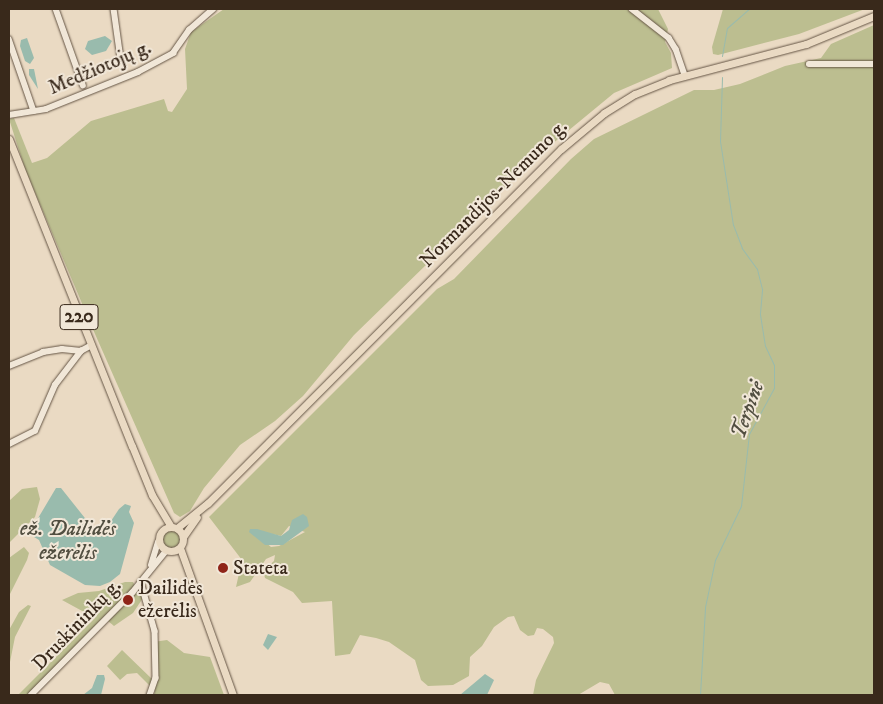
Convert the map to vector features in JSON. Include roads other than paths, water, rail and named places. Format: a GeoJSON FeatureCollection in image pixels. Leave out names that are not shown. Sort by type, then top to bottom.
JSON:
{"type":"FeatureCollection","features":[{"type":"Feature","properties":{"kind":"main road","name":"Normandijos-Nemuno g."},"geometry":{"type":"LineString","coordinates":[[183,537],[208,503],[575,136],[636,94],[685,75],[806,44],[873,16]]}},
{"type":"Feature","properties":{"kind":"main road","name":"220"},"geometry":{"type":"LineString","coordinates":[[9,139],[90,346],[152,495],[162,530]]}},
{"type":"Feature","properties":{"kind":"main road","name":"220"},"geometry":{"type":"LineString","coordinates":[[152,495],[183,537]]}},
{"type":"Feature","properties":{"kind":"main road","name":"Normandijos-Nemuno g."},"geometry":{"type":"LineString","coordinates":[[174,527],[208,503]]}},
{"type":"Feature","properties":{"kind":"main road"},"geometry":{"type":"LineString","coordinates":[[174,527],[162,530],[158,542],[177,558],[200,609]]}},
{"type":"Feature","properties":{"kind":"main road"},"geometry":{"type":"LineString","coordinates":[[183,537],[180,548],[200,609],[233,695]]}},
{"type":"Feature","properties":{"kind":"main road"},"geometry":{"type":"LineString","coordinates":[[169,552],[180,548]]}},
{"type":"Feature","properties":{"kind":"street"},"geometry":{"type":"LineString","coordinates":[[56,9],[83,85]]}},
{"type":"Feature","properties":{"kind":"street"},"geometry":{"type":"LineString","coordinates":[[114,9],[121,59]]}},
{"type":"Feature","properties":{"kind":"street","name":"Medžiotojų g."},"geometry":{"type":"LineString","coordinates":[[9,115],[34,111],[116,82],[168,56],[177,49],[189,30],[213,9]]}},
{"type":"Feature","properties":{"kind":"street"},"geometry":{"type":"LineString","coordinates":[[632,9],[669,38],[676,49],[685,75]]}},
{"type":"Feature","properties":{"kind":"street"},"geometry":{"type":"LineString","coordinates":[[9,39],[34,111]]}},
{"type":"Feature","properties":{"kind":"street"},"geometry":{"type":"LineString","coordinates":[[808,64],[874,64]]}},
{"type":"Feature","properties":{"kind":"street"},"geometry":{"type":"LineString","coordinates":[[9,444],[34,431],[55,385],[80,351],[90,346]]}},
{"type":"Feature","properties":{"kind":"street"},"geometry":{"type":"LineString","coordinates":[[9,366],[44,352],[62,349],[80,351]]}},
{"type":"Feature","properties":{"kind":"street"},"geometry":{"type":"LineString","coordinates":[[146,576],[158,542]]}},
{"type":"Feature","properties":{"kind":"street","name":"Druskininkų g."},"geometry":{"type":"LineString","coordinates":[[31,695],[169,552]]}},
{"type":"Feature","properties":{"kind":"street"},"geometry":{"type":"LineString","coordinates":[[141,582],[155,630],[156,678],[150,695]]}},
{"type":"Feature","properties":{"kind":"water"},"geometry":{"type":"Polygon","coordinates":[[[105,36],[112,41],[106,51],[92,55],[85,49],[88,41],[105,36]]]}},
{"type":"Feature","properties":{"kind":"water"},"geometry":{"type":"Polygon","coordinates":[[[27,38],[34,58],[30,64],[25,61],[20,46],[21,40],[27,38]]]}},
{"type":"Feature","properties":{"kind":"water"},"geometry":{"type":"Polygon","coordinates":[[[29,69],[34,69],[38,89],[29,75],[29,69]]]}},
{"type":"Feature","properties":{"kind":"water","name":"ež. Dailidės ežerėlis"},"geometry":{"type":"Polygon","coordinates":[[[56,488],[61,488],[100,537],[109,532],[111,521],[119,509],[125,504],[131,506],[129,512],[134,523],[120,574],[110,582],[100,586],[85,585],[50,565],[39,540],[34,537],[34,525],[56,488]]]}},
{"type":"Feature","properties":{"kind":"water"},"geometry":{"type":"Polygon","coordinates":[[[303,514],[307,517],[309,526],[283,545],[265,545],[249,532],[250,529],[257,529],[281,536],[289,530],[292,520],[303,514]]]}},
{"type":"Feature","properties":{"kind":"water"},"geometry":{"type":"Polygon","coordinates":[[[268,634],[277,637],[268,650],[263,645],[268,634]]]}},
{"type":"Feature","properties":{"kind":"water"},"geometry":{"type":"Polygon","coordinates":[[[485,674],[494,680],[487,695],[460,695],[485,674]]]}},
{"type":"Feature","properties":{"kind":"water"},"geometry":{"type":"Polygon","coordinates":[[[97,675],[104,675],[105,679],[101,695],[83,695],[92,688],[97,675]]]}},
{"type":"Feature","properties":{"kind":"waterway","name":"Terpinė"},"geometry":{"type":"LineString","coordinates":[[722,56],[727,28],[749,9]]}},
{"type":"Feature","properties":{"kind":"waterway","name":"Terpinė"},"geometry":{"type":"LineString","coordinates":[[700,695],[705,607],[715,560],[741,506],[749,434],[774,388],[774,365],[765,346],[760,313],[762,289],[757,269],[742,248],[733,225],[720,141],[722,77]]}},
{"type":"Feature","properties":{"kind":"place","name":"Stateta"},"geometry":{"type":"Point","coordinates":[223,568]}},
{"type":"Feature","properties":{"kind":"place","name":"Dailidės ežerėlis"},"geometry":{"type":"Point","coordinates":[128,600]}}]}
